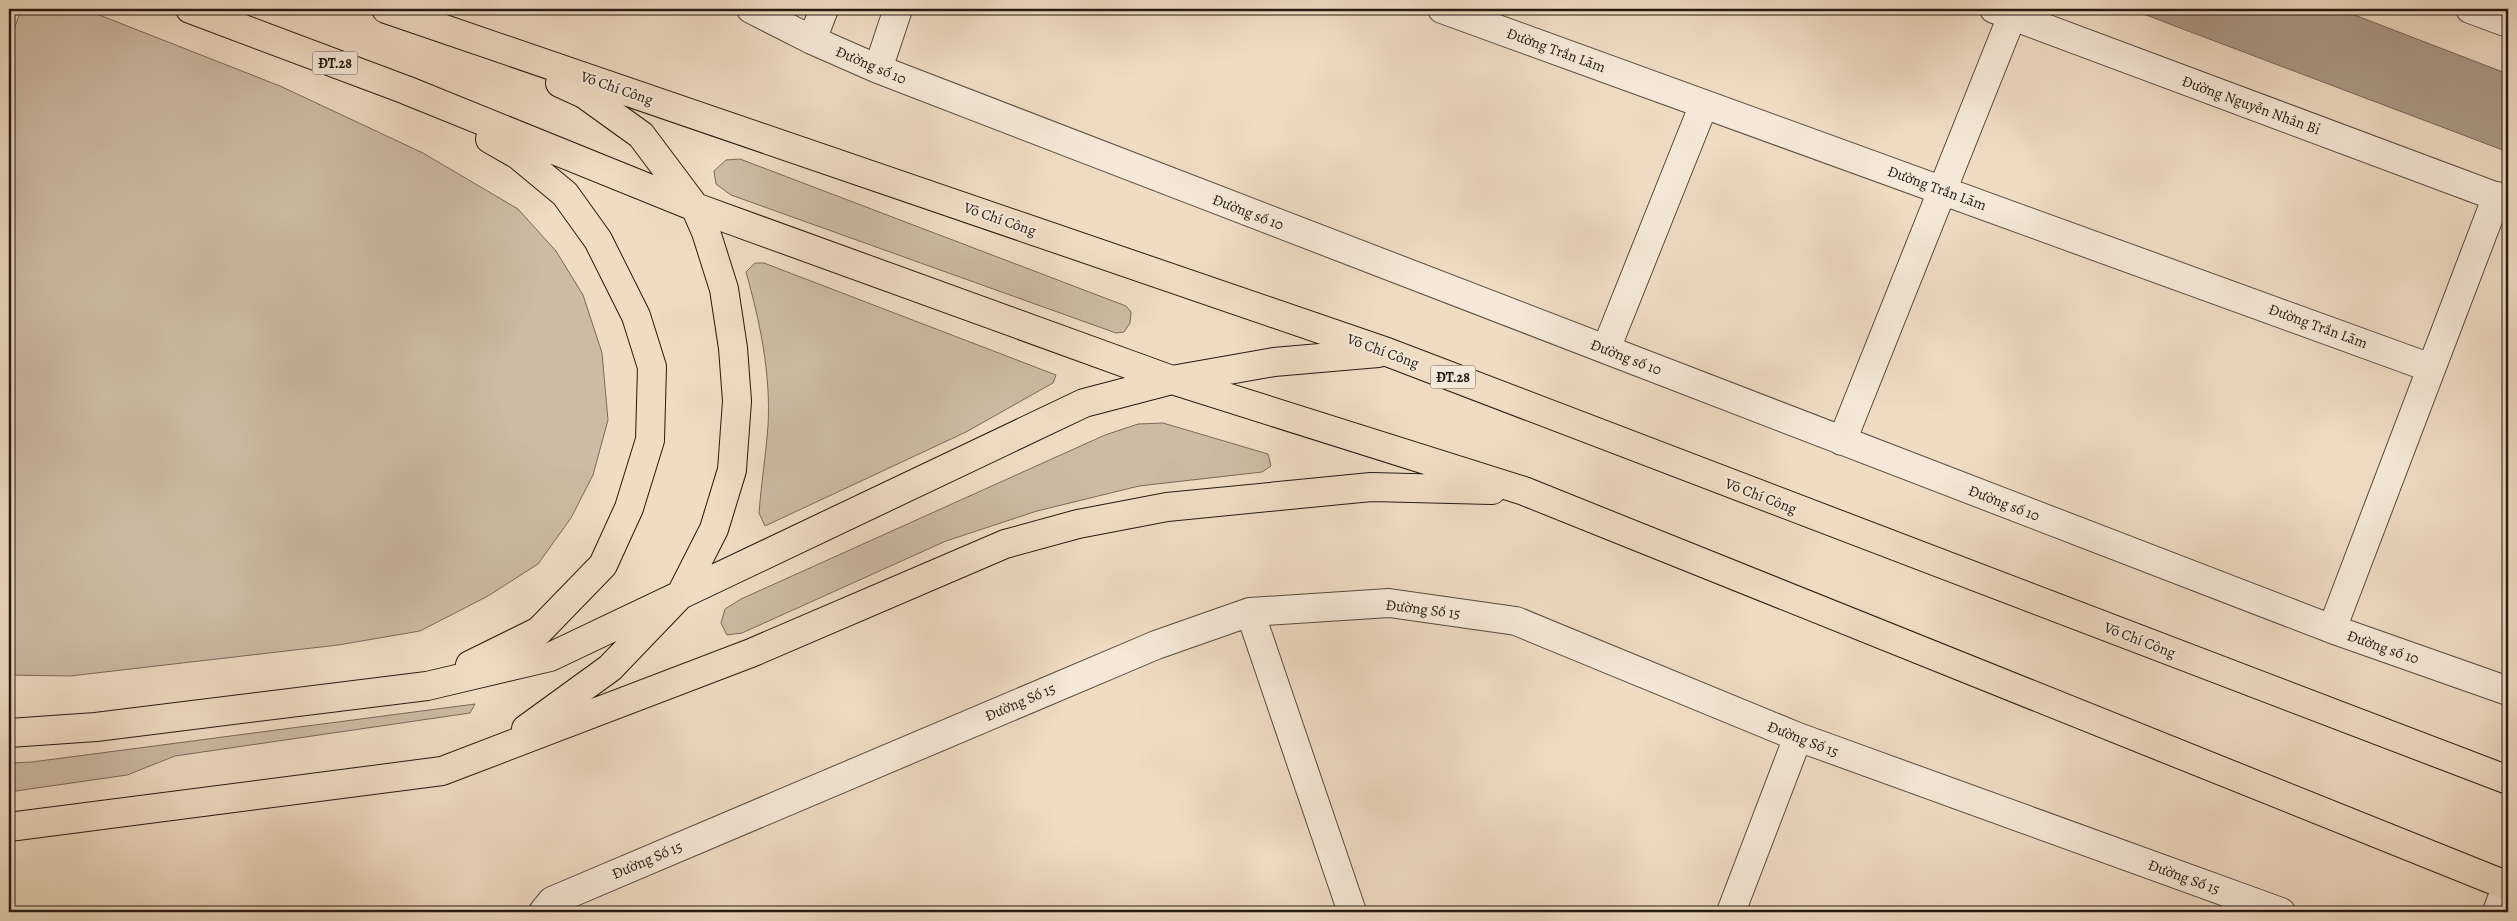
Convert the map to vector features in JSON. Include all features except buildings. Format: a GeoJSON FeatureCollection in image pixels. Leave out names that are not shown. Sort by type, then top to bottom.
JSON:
{"type":"FeatureCollection","features":[{"type":"Feature","properties":{"kind":"main road","name":"ĐT.28"},"geometry":{"type":"LineString","coordinates":[[190,9],[406,90],[694,207],[1172,380],[1524,491],[2508,884]]}},
{"type":"Feature","properties":{"kind":"main road","name":"Võ Chí Công"},"geometry":{"type":"LineString","coordinates":[[386,9],[1387,352],[2508,780]]}},
{"type":"Feature","properties":{"kind":"main road"},"geometry":{"type":"LineString","coordinates":[[434,26],[584,94],[641,135],[694,207],[706,232],[724,289],[733,348],[737,401],[732,470],[714,529],[681,594],[610,668],[517,736],[442,771]]}},
{"type":"Feature","properties":{"kind":"main road"},"geometry":{"type":"LineString","coordinates":[[406,90],[518,155],[564,194],[598,240],[636,316],[652,367],[650,440],[630,508],[603,565],[539,631],[427,686]]}},
{"type":"Feature","properties":{"kind":"main road"},"geometry":{"type":"LineString","coordinates":[[9,733],[96,727],[427,686],[550,657],[1084,403],[1172,380],[1274,362],[1387,352]]}},
{"type":"Feature","properties":{"kind":"main road"},"geometry":{"type":"LineString","coordinates":[[9,827],[442,771],[751,654],[1005,544],[1078,524],[1167,508],[1371,487],[1524,491]]}},
{"type":"Feature","properties":{"kind":"street","name":"Đường số 10"},"geometry":{"type":"LineString","coordinates":[[750,9],[878,70],[2332,629],[2508,691]]}},
{"type":"Feature","properties":{"kind":"street"},"geometry":{"type":"LineString","coordinates":[[812,40],[824,9]]}},
{"type":"Feature","properties":{"kind":"street"},"geometry":{"type":"LineString","coordinates":[[878,70],[898,9]]}},
{"type":"Feature","properties":{"kind":"street","name":"Đường Trần Lãm"},"geometry":{"type":"LineString","coordinates":[[1442,9],[2432,368]]}},
{"type":"Feature","properties":{"kind":"street"},"geometry":{"type":"LineString","coordinates":[[2470,9],[2508,23]]}},
{"type":"Feature","properties":{"kind":"street"},"geometry":{"type":"LineString","coordinates":[[1842,441],[1943,190],[2003,12]]}},
{"type":"Feature","properties":{"kind":"street","name":"Đường Nguyễn Nhân Bỉ"},"geometry":{"type":"LineString","coordinates":[[2003,12],[2502,198]]}},
{"type":"Feature","properties":{"kind":"street"},"geometry":{"type":"LineString","coordinates":[[1606,350],[1704,104]]}},
{"type":"Feature","properties":{"kind":"street"},"geometry":{"type":"LineString","coordinates":[[2332,629],[2432,368],[2502,198]]}},
{"type":"Feature","properties":{"kind":"street","name":"Đường Số 15"},"geometry":{"type":"LineString","coordinates":[[543,912],[552,901],[1156,645],[1250,612],[1389,603],[1516,621],[1798,738],[2281,912]]}},
{"type":"Feature","properties":{"kind":"street"},"geometry":{"type":"LineString","coordinates":[[1250,612],[1352,912]]}},
{"type":"Feature","properties":{"kind":"street"},"geometry":{"type":"LineString","coordinates":[[1731,912],[1798,738]]}},
{"type":"Feature","properties":{"kind":"street"},"geometry":{"type":"LineString","coordinates":[[2497,912],[2508,884]]}},
{"type":"Feature","properties":{"kind":"shaded area"},"geometry":{"type":"Polygon","coordinates":[[[21,9],[84,9],[280,86],[423,153],[518,209],[556,251],[583,295],[602,353],[608,420],[593,475],[571,518],[538,564],[488,596],[420,631],[338,645],[70,676],[9,675],[9,45],[21,9]]]}},
{"type":"Feature","properties":{"kind":"shaded area"},"geometry":{"type":"Polygon","coordinates":[[[2130,9],[2339,9],[2508,74],[2508,152],[2130,9]]]}},
{"type":"Feature","properties":{"kind":"shaded area"},"geometry":{"type":"Polygon","coordinates":[[[740,159],[1126,306],[1131,312],[1130,323],[1124,332],[1116,333],[731,195],[716,184],[714,171],[726,160],[740,159]]]}},
{"type":"Feature","properties":{"kind":"shaded area"},"geometry":{"type":"Polygon","coordinates":[[[755,263],[764,263],[1056,375],[1053,383],[966,432],[765,526],[759,513],[768,426],[768,387],[760,329],[746,272],[755,263]]]}},
{"type":"Feature","properties":{"kind":"shaded area"},"geometry":{"type":"Polygon","coordinates":[[[1163,423],[1268,454],[1271,466],[1262,472],[1139,486],[1037,511],[946,541],[742,633],[727,635],[721,623],[725,609],[741,599],[1105,435],[1138,424],[1163,423]]]}},
{"type":"Feature","properties":{"kind":"shaded area"},"geometry":{"type":"Polygon","coordinates":[[[475,704],[470,713],[175,756],[127,775],[9,792],[9,763],[32,762],[475,704]]]}}]}
